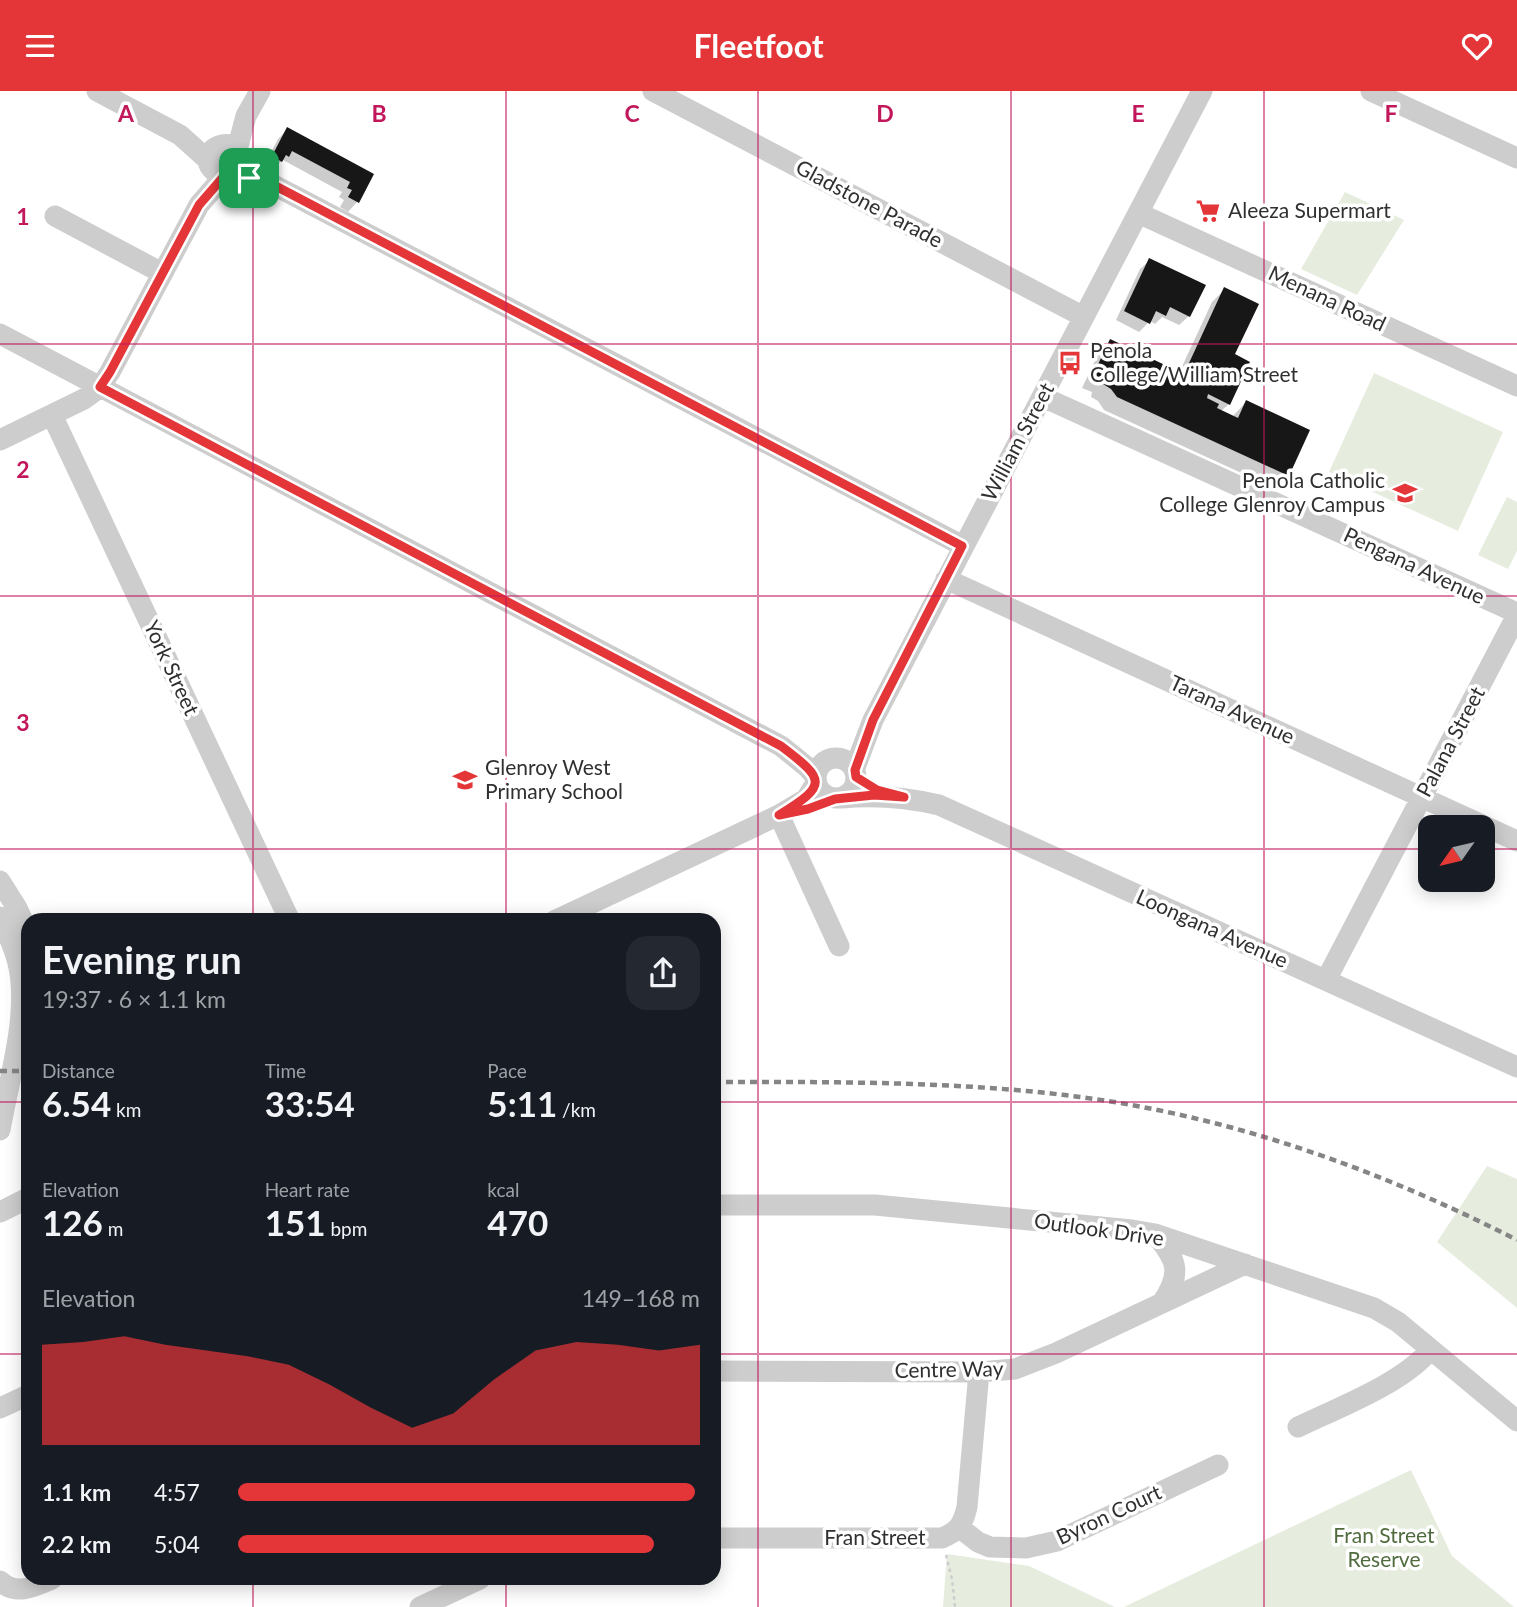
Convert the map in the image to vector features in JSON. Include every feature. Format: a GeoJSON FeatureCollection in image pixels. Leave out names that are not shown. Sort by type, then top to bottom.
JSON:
{"type":"FeatureCollection","features":[{"type":"Feature","properties":{"kind":"street"},"geometry":{"type":"LineString","coordinates":[[97,91],[962,546]]}},
{"type":"Feature","properties":{"kind":"street"},"geometry":{"type":"LineString","coordinates":[[0,440],[84,400],[100,387],[260,91]]}},
{"type":"Feature","properties":{"kind":"street","name":"Gladstone Parade"},"geometry":{"type":"LineString","coordinates":[[653,91],[1084,317]]}},
{"type":"Feature","properties":{"kind":"street","name":"William Street"},"geometry":{"type":"LineString","coordinates":[[571,913],[779,815],[806,799],[834,771],[873,720],[1202,91]]}},
{"type":"Feature","properties":{"kind":"street"},"geometry":{"type":"LineString","coordinates":[[1371,91],[1517,158]]}},
{"type":"Feature","properties":{"kind":"street","name":"Menana Road"},"geometry":{"type":"LineString","coordinates":[[1138,213],[1517,386]]}},
{"type":"Feature","properties":{"kind":"street"},"geometry":{"type":"LineString","coordinates":[[55,216],[162,273]]}},
{"type":"Feature","properties":{"kind":"street"},"geometry":{"type":"LineString","coordinates":[[0,334],[781,746],[834,771],[852,790],[839,798],[823,794],[834,771]]}},
{"type":"Feature","properties":{"kind":"street","name":"Pengana Avenue"},"geometry":{"type":"LineString","coordinates":[[1043,397],[1517,614]]}},
{"type":"Feature","properties":{"kind":"street","name":"York Street"},"geometry":{"type":"LineString","coordinates":[[52,415],[286,913]]}},
{"type":"Feature","properties":{"kind":"street","name":"Tarana Avenue"},"geometry":{"type":"LineString","coordinates":[[946,579],[1517,841]]}},
{"type":"Feature","properties":{"kind":"street","name":"Palana Street"},"geometry":{"type":"LineString","coordinates":[[1325,980],[1517,614]]}},
{"type":"Feature","properties":{"kind":"street","name":"Loongana Avenue"},"geometry":{"type":"LineString","coordinates":[[834,771],[877,790],[939,805],[1517,1067]]}},
{"type":"Feature","properties":{"kind":"street","name":"Loongana Avenue"},"geometry":{"type":"LineString","coordinates":[[839,798],[874,795],[904,797]]}},
{"type":"Feature","properties":{"kind":"street","name":"William Street"},"geometry":{"type":"LineString","coordinates":[[779,815],[808,809],[839,798]]}},
{"type":"Feature","properties":{"kind":"street"},"geometry":{"type":"LineString","coordinates":[[779,815],[839,946]]}},
{"type":"Feature","properties":{"kind":"street"},"geometry":{"type":"LineString","coordinates":[[0,881],[21,915]]}},
{"type":"Feature","properties":{"kind":"street"},"geometry":{"type":"LineString","coordinates":[[0,917],[13,946],[20,975],[21,994],[18,1035],[0,1130]]}},
{"type":"Feature","properties":{"kind":"street"},"geometry":{"type":"LineString","coordinates":[[0,1212],[21,1202]]}},
{"type":"Feature","properties":{"kind":"street","name":"Outlook Drive"},"geometry":{"type":"LineString","coordinates":[[721,1205],[875,1205],[1155,1234],[1374,1308],[1398,1322],[1517,1421]]}},
{"type":"Feature","properties":{"kind":"street"},"geometry":{"type":"LineString","coordinates":[[1155,1234],[1171,1256],[1176,1276],[1162,1303]]}},
{"type":"Feature","properties":{"kind":"street","name":"Centre Way"},"geometry":{"type":"LineString","coordinates":[[721,1371],[979,1372],[1014,1369],[1056,1353],[1245,1264]]}},
{"type":"Feature","properties":{"kind":"street"},"geometry":{"type":"LineString","coordinates":[[1298,1427],[1403,1375],[1423,1359],[1430,1349]]}},
{"type":"Feature","properties":{"kind":"street"},"geometry":{"type":"LineString","coordinates":[[960,1528],[967,1507],[979,1372]]}},
{"type":"Feature","properties":{"kind":"street"},"geometry":{"type":"LineString","coordinates":[[0,1408],[21,1398]]}},
{"type":"Feature","properties":{"kind":"street","name":"Byron Court"},"geometry":{"type":"LineString","coordinates":[[960,1528],[978,1542],[990,1547],[1026,1548],[1057,1541],[1218,1465]]}},
{"type":"Feature","properties":{"kind":"street","name":"Fran Street"},"geometry":{"type":"LineString","coordinates":[[721,1538],[942,1538],[960,1528]]}},
{"type":"Feature","properties":{"kind":"street"},"geometry":{"type":"LineString","coordinates":[[5,1584],[29,1588],[37,1585]]}},
{"type":"Feature","properties":{"kind":"street"},"geometry":{"type":"LineString","coordinates":[[420,1607],[467,1585]]}},
{"type":"Feature","properties":{"kind":"path"},"geometry":{"type":"LineString","coordinates":[[944,1551],[952,1579],[955,1607]]}},
{"type":"Feature","properties":{"kind":"green space"},"geometry":{"type":"Polygon","coordinates":[[[1345,192],[1404,220],[1357,295],[1301,269],[1345,192]]]}},
{"type":"Feature","properties":{"kind":"green space"},"geometry":{"type":"Polygon","coordinates":[[[1374,373],[1503,432],[1458,531],[1329,472],[1374,373]]]}},
{"type":"Feature","properties":{"kind":"green space"},"geometry":{"type":"Polygon","coordinates":[[[1507,497],[1517,502],[1517,551],[1508,569],[1478,555],[1507,497]]]}},
{"type":"Feature","properties":{"kind":"green space"},"geometry":{"type":"Polygon","coordinates":[[[1487,1166],[1517,1179],[1517,1308],[1437,1242],[1487,1166]]]}},
{"type":"Feature","properties":{"kind":"green space","name":"Fran Street Reserve"},"geometry":{"type":"Polygon","coordinates":[[[1411,1470],[1452,1556],[1514,1607],[1124,1607],[1411,1470]]]}},
{"type":"Feature","properties":{"kind":"green space"},"geometry":{"type":"Polygon","coordinates":[[[947,1554],[1029,1566],[1115,1607],[943,1607],[947,1554]]]}},
{"type":"Feature","properties":{"kind":"building"},"geometry":{"type":"Polygon","coordinates":[[[287,127],[374,174],[359,203],[348,197],[352,190],[347,188],[350,182],[292,151],[282,162],[272,156],[287,127]]]}},
{"type":"Feature","properties":{"kind":"building"},"geometry":{"type":"Polygon","coordinates":[[[1149,258],[1206,285],[1190,317],[1170,307],[1166,316],[1156,311],[1150,324],[1124,311],[1149,258]]]}},
{"type":"Feature","properties":{"kind":"building"},"geometry":{"type":"Polygon","coordinates":[[[1224,287],[1259,304],[1235,354],[1250,362],[1230,405],[1208,394],[1207,398],[1219,404],[1217,408],[1238,418],[1246,400],[1310,430],[1289,476],[1117,397],[1103,384],[1104,380],[1093,375],[1110,339],[1184,374],[1224,287]]]}},
{"type":"Feature","properties":{"kind":"railway"},"geometry":{"type":"LineString","coordinates":[[0,1071],[21,1071]]}},
{"type":"Feature","properties":{"kind":"railway"},"geometry":{"type":"LineString","coordinates":[[721,1082],[943,1085],[1035,1092],[1137,1106],[1249,1133],[1359,1169],[1517,1240]]}},
{"type":"Feature","properties":{"kind":"place","name":"Aleeza Supermart"},"geometry":{"type":"Point","coordinates":[1208,211]}},
{"type":"Feature","properties":{"kind":"place","name":"Penola College/William Street"},"geometry":{"type":"Point","coordinates":[1070,363]}},
{"type":"Feature","properties":{"kind":"place","name":"Penola Catholic College Glenroy Campus"},"geometry":{"type":"Point","coordinates":[1405,493]}},
{"type":"Feature","properties":{"kind":"place","name":"Glenroy West Primary School"},"geometry":{"type":"Point","coordinates":[465,780]}},
{"type":"Feature","properties":{"kind":"route"},"geometry":{"type":"LineString","coordinates":[[225,175],[249,178],[268,182],[962,546],[873,720],[855,770],[856,777],[877,790],[904,797],[874,795],[835,799],[808,809],[779,815],[806,799],[816,783],[815,776],[807,767],[781,746],[100,387],[199,205],[225,175]]}}]}
